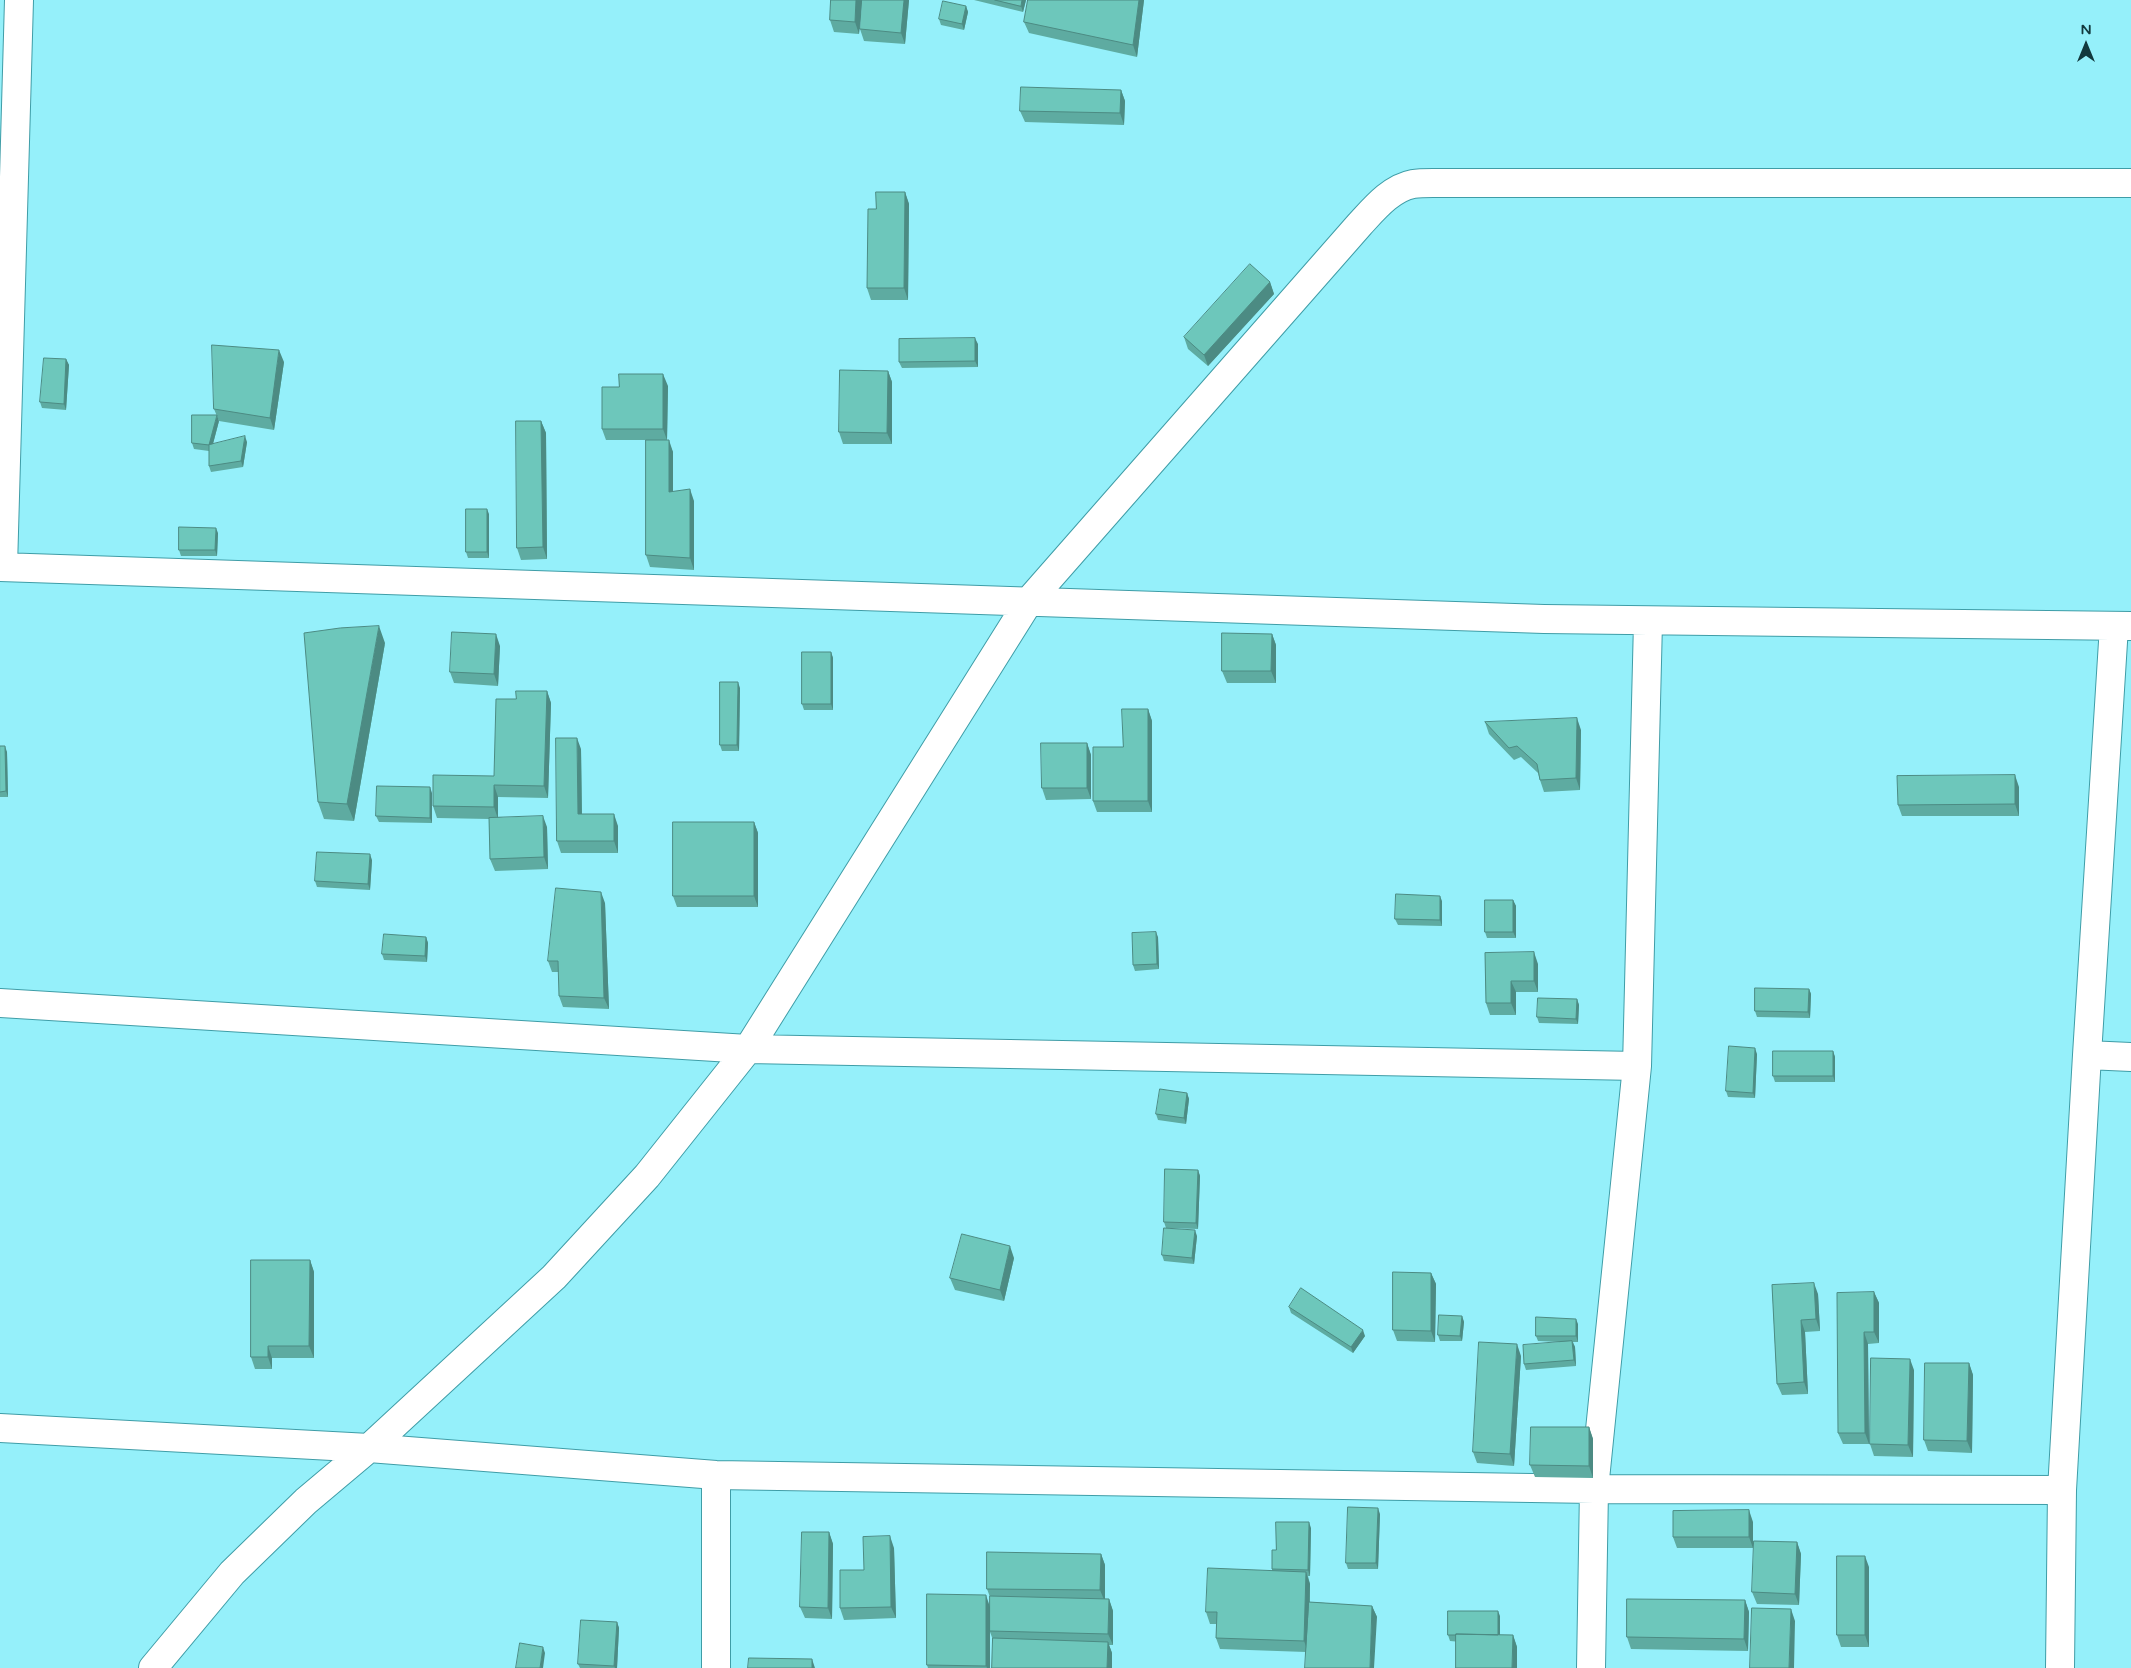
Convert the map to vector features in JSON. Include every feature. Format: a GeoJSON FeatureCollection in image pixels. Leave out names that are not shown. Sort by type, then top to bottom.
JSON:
{"type":"FeatureCollection","features":[{"type":"Feature","properties":{"kind":"street"},"geometry":{"type":"LineString","coordinates":[[19,0],[2,567],[1648,622],[2123,626],[2087,1055],[2062,1490],[2060,1668]]}},
{"type":"Feature","properties":{"kind":"street"},"geometry":{"type":"LineString","coordinates":[[153,1668],[232,1573],[306,1501],[369,1448],[554,1277],[647,1176],[748,1049],[1029,602],[1380,202],[1394,192],[1412,184],[2131,184]]}},
{"type":"Feature","properties":{"kind":"street"},"geometry":{"type":"LineString","coordinates":[[1591,1668],[1594,1489],[1637,1066],[1648,622]]}},
{"type":"Feature","properties":{"kind":"street"},"geometry":{"type":"LineString","coordinates":[[0,1003],[748,1049],[1637,1066]]}},
{"type":"Feature","properties":{"kind":"street"},"geometry":{"type":"LineString","coordinates":[[2087,1055],[2131,1057]]}},
{"type":"Feature","properties":{"kind":"street"},"geometry":{"type":"LineString","coordinates":[[0,1428],[369,1448],[716,1475],[1594,1489],[2062,1490]]}},
{"type":"Feature","properties":{"kind":"street"},"geometry":{"type":"LineString","coordinates":[[716,1475],[716,1668]]}},
{"type":"Feature","properties":{"kind":"building"},"geometry":{"type":"Polygon","coordinates":[[[831,0],[856,0],[855,22],[830,20],[831,0]]]}},
{"type":"Feature","properties":{"kind":"building"},"geometry":{"type":"Polygon","coordinates":[[[862,0],[904,0],[901,33],[860,29],[862,0]]]}},
{"type":"Feature","properties":{"kind":"building"},"geometry":{"type":"Polygon","coordinates":[[[995,0],[1022,0],[1021,6],[995,0]]]}},
{"type":"Feature","properties":{"kind":"building"},"geometry":{"type":"Polygon","coordinates":[[[1028,0],[1139,0],[1133,45],[1024,22],[1028,0]]]}},
{"type":"Feature","properties":{"kind":"building"},"geometry":{"type":"Polygon","coordinates":[[[943,1],[966,6],[962,24],[939,19],[943,1]]]}},
{"type":"Feature","properties":{"kind":"building"},"geometry":{"type":"Polygon","coordinates":[[[1021,87],[1121,90],[1120,113],[1020,111],[1021,87]]]}},
{"type":"Feature","properties":{"kind":"building"},"geometry":{"type":"Polygon","coordinates":[[[876,192],[905,192],[904,288],[867,288],[868,209],[876,209],[876,192]]]}},
{"type":"Feature","properties":{"kind":"building"},"geometry":{"type":"Polygon","coordinates":[[[1250,264],[1270,282],[1204,355],[1184,337],[1250,264]]]}},
{"type":"Feature","properties":{"kind":"building"},"geometry":{"type":"Polygon","coordinates":[[[975,338],[975,361],[899,362],[899,339],[975,338]]]}},
{"type":"Feature","properties":{"kind":"building"},"geometry":{"type":"Polygon","coordinates":[[[212,345],[279,350],[270,418],[214,409],[212,345]]]}},
{"type":"Feature","properties":{"kind":"building"},"geometry":{"type":"Polygon","coordinates":[[[44,358],[66,359],[64,404],[40,402],[44,358]]]}},
{"type":"Feature","properties":{"kind":"building"},"geometry":{"type":"Polygon","coordinates":[[[840,370],[888,371],[887,433],[839,432],[840,370]]]}},
{"type":"Feature","properties":{"kind":"building"},"geometry":{"type":"Polygon","coordinates":[[[619,374],[663,374],[663,429],[602,429],[602,387],[619,387],[619,374]]]}},
{"type":"Feature","properties":{"kind":"building"},"geometry":{"type":"Polygon","coordinates":[[[192,415],[217,415],[209,445],[192,443],[192,415]]]}},
{"type":"Feature","properties":{"kind":"building"},"geometry":{"type":"Polygon","coordinates":[[[516,421],[541,421],[543,547],[517,548],[516,421]]]}},
{"type":"Feature","properties":{"kind":"building"},"geometry":{"type":"Polygon","coordinates":[[[245,436],[241,461],[209,466],[209,445],[245,436]]]}},
{"type":"Feature","properties":{"kind":"building"},"geometry":{"type":"Polygon","coordinates":[[[646,440],[669,440],[669,492],[690,489],[690,558],[646,555],[646,440]]]}},
{"type":"Feature","properties":{"kind":"building"},"geometry":{"type":"Polygon","coordinates":[[[466,509],[487,509],[487,552],[466,552],[466,509]]]}},
{"type":"Feature","properties":{"kind":"building"},"geometry":{"type":"Polygon","coordinates":[[[179,527],[216,528],[215,550],[179,550],[179,527]]]}},
{"type":"Feature","properties":{"kind":"building"},"geometry":{"type":"Polygon","coordinates":[[[379,626],[347,804],[318,802],[304,633],[340,628],[379,626]]]}},
{"type":"Feature","properties":{"kind":"building"},"geometry":{"type":"Polygon","coordinates":[[[452,632],[496,634],[494,674],[450,672],[452,632]]]}},
{"type":"Feature","properties":{"kind":"building"},"geometry":{"type":"Polygon","coordinates":[[[1222,633],[1272,634],[1271,671],[1222,671],[1222,633]]]}},
{"type":"Feature","properties":{"kind":"building"},"geometry":{"type":"Polygon","coordinates":[[[802,652],[831,652],[831,704],[802,704],[802,652]]]}},
{"type":"Feature","properties":{"kind":"building"},"geometry":{"type":"Polygon","coordinates":[[[720,682],[738,682],[737,745],[720,745],[720,682]]]}},
{"type":"Feature","properties":{"kind":"building"},"geometry":{"type":"Polygon","coordinates":[[[516,691],[547,691],[544,786],[494,785],[494,807],[433,806],[433,775],[494,776],[496,699],[516,699],[516,691]]]}},
{"type":"Feature","properties":{"kind":"building"},"geometry":{"type":"Polygon","coordinates":[[[1122,709],[1148,709],[1148,801],[1093,801],[1093,747],[1123,747],[1122,709]]]}},
{"type":"Feature","properties":{"kind":"building"},"geometry":{"type":"Polygon","coordinates":[[[1577,718],[1576,778],[1540,780],[1537,764],[1517,746],[1509,748],[1485,722],[1577,718]]]}},
{"type":"Feature","properties":{"kind":"building"},"geometry":{"type":"Polygon","coordinates":[[[556,738],[577,738],[578,814],[614,814],[614,841],[557,841],[556,738]]]}},
{"type":"Feature","properties":{"kind":"building"},"geometry":{"type":"Polygon","coordinates":[[[1041,743],[1087,743],[1087,788],[1042,788],[1041,743]]]}},
{"type":"Feature","properties":{"kind":"building"},"geometry":{"type":"Polygon","coordinates":[[[0,746],[5,746],[6,791],[0,792],[0,746]]]}},
{"type":"Feature","properties":{"kind":"building"},"geometry":{"type":"Polygon","coordinates":[[[2015,775],[2015,804],[1898,805],[1897,776],[2015,775]]]}},
{"type":"Feature","properties":{"kind":"building"},"geometry":{"type":"Polygon","coordinates":[[[377,786],[430,787],[430,818],[376,816],[377,786]]]}},
{"type":"Feature","properties":{"kind":"building"},"geometry":{"type":"Polygon","coordinates":[[[543,816],[544,857],[490,859],[489,818],[543,816]]]}},
{"type":"Feature","properties":{"kind":"building"},"geometry":{"type":"Polygon","coordinates":[[[673,822],[754,822],[754,896],[673,896],[673,822]]]}},
{"type":"Feature","properties":{"kind":"building"},"geometry":{"type":"Polygon","coordinates":[[[317,852],[370,854],[368,884],[315,881],[317,852]]]}},
{"type":"Feature","properties":{"kind":"building"},"geometry":{"type":"Polygon","coordinates":[[[556,888],[601,892],[604,998],[559,996],[558,961],[548,961],[556,888]]]}},
{"type":"Feature","properties":{"kind":"building"},"geometry":{"type":"Polygon","coordinates":[[[1396,894],[1440,896],[1440,920],[1395,919],[1396,894]]]}},
{"type":"Feature","properties":{"kind":"building"},"geometry":{"type":"Polygon","coordinates":[[[1485,900],[1513,900],[1513,932],[1485,932],[1485,900]]]}},
{"type":"Feature","properties":{"kind":"building"},"geometry":{"type":"Polygon","coordinates":[[[1156,932],[1157,964],[1133,965],[1132,933],[1156,932]]]}},
{"type":"Feature","properties":{"kind":"building"},"geometry":{"type":"Polygon","coordinates":[[[384,934],[426,937],[425,956],[382,954],[384,934]]]}},
{"type":"Feature","properties":{"kind":"building"},"geometry":{"type":"Polygon","coordinates":[[[1534,952],[1534,981],[1511,981],[1511,1003],[1486,1003],[1485,953],[1534,952]]]}},
{"type":"Feature","properties":{"kind":"building"},"geometry":{"type":"Polygon","coordinates":[[[1755,988],[1809,989],[1808,1012],[1755,1011],[1755,988]]]}},
{"type":"Feature","properties":{"kind":"building"},"geometry":{"type":"Polygon","coordinates":[[[1538,998],[1577,999],[1576,1019],[1537,1017],[1538,998]]]}},
{"type":"Feature","properties":{"kind":"building"},"geometry":{"type":"Polygon","coordinates":[[[1729,1046],[1755,1048],[1753,1093],[1726,1091],[1729,1046]]]}},
{"type":"Feature","properties":{"kind":"building"},"geometry":{"type":"Polygon","coordinates":[[[1773,1051],[1833,1051],[1833,1076],[1773,1076],[1773,1051]]]}},
{"type":"Feature","properties":{"kind":"building"},"geometry":{"type":"Polygon","coordinates":[[[1160,1089],[1187,1093],[1184,1118],[1156,1114],[1160,1089]]]}},
{"type":"Feature","properties":{"kind":"building"},"geometry":{"type":"Polygon","coordinates":[[[1165,1169],[1198,1170],[1196,1223],[1164,1222],[1165,1169]]]}},
{"type":"Feature","properties":{"kind":"building"},"geometry":{"type":"Polygon","coordinates":[[[1164,1228],[1195,1230],[1192,1258],[1162,1255],[1164,1228]]]}},
{"type":"Feature","properties":{"kind":"building"},"geometry":{"type":"Polygon","coordinates":[[[962,1234],[1010,1246],[1000,1290],[950,1278],[962,1234]]]}},
{"type":"Feature","properties":{"kind":"building"},"geometry":{"type":"Polygon","coordinates":[[[251,1260],[310,1260],[309,1346],[268,1346],[268,1357],[251,1357],[251,1260]]]}},
{"type":"Feature","properties":{"kind":"building"},"geometry":{"type":"Polygon","coordinates":[[[1393,1272],[1431,1273],[1431,1331],[1393,1330],[1393,1272]]]}},
{"type":"Feature","properties":{"kind":"building"},"geometry":{"type":"Polygon","coordinates":[[[1814,1283],[1816,1319],[1801,1320],[1804,1382],[1777,1384],[1772,1285],[1814,1283]]]}},
{"type":"Feature","properties":{"kind":"building"},"geometry":{"type":"Polygon","coordinates":[[[1301,1288],[1363,1330],[1351,1347],[1289,1307],[1301,1288]]]}},
{"type":"Feature","properties":{"kind":"building"},"geometry":{"type":"Polygon","coordinates":[[[1874,1292],[1874,1332],[1864,1332],[1865,1433],[1838,1433],[1837,1293],[1874,1292]]]}},
{"type":"Feature","properties":{"kind":"building"},"geometry":{"type":"Polygon","coordinates":[[[1439,1315],[1462,1316],[1460,1336],[1438,1335],[1439,1315]]]}},
{"type":"Feature","properties":{"kind":"building"},"geometry":{"type":"Polygon","coordinates":[[[1536,1317],[1576,1319],[1576,1336],[1536,1336],[1536,1317]]]}},
{"type":"Feature","properties":{"kind":"building"},"geometry":{"type":"Polygon","coordinates":[[[1572,1341],[1574,1360],[1524,1364],[1523,1345],[1572,1341]]]}},
{"type":"Feature","properties":{"kind":"building"},"geometry":{"type":"Polygon","coordinates":[[[1479,1342],[1517,1344],[1510,1454],[1473,1452],[1479,1342]]]}},
{"type":"Feature","properties":{"kind":"building"},"geometry":{"type":"Polygon","coordinates":[[[1871,1358],[1910,1359],[1908,1445],[1870,1444],[1871,1358]]]}},
{"type":"Feature","properties":{"kind":"building"},"geometry":{"type":"Polygon","coordinates":[[[1925,1363],[1969,1363],[1967,1441],[1924,1440],[1925,1363]]]}},
{"type":"Feature","properties":{"kind":"building"},"geometry":{"type":"Polygon","coordinates":[[[1531,1427],[1589,1427],[1589,1466],[1530,1465],[1531,1427]]]}},
{"type":"Feature","properties":{"kind":"building"},"geometry":{"type":"Polygon","coordinates":[[[1348,1507],[1378,1508],[1376,1563],[1346,1563],[1348,1507]]]}},
{"type":"Feature","properties":{"kind":"building"},"geometry":{"type":"Polygon","coordinates":[[[1749,1510],[1749,1537],[1673,1537],[1673,1511],[1749,1510]]]}},
{"type":"Feature","properties":{"kind":"building"},"geometry":{"type":"Polygon","coordinates":[[[1276,1522],[1309,1522],[1308,1570],[1272,1569],[1272,1550],[1276,1550],[1276,1522]]]}},
{"type":"Feature","properties":{"kind":"building"},"geometry":{"type":"Polygon","coordinates":[[[802,1532],[829,1532],[828,1608],[800,1607],[802,1532]]]}},
{"type":"Feature","properties":{"kind":"building"},"geometry":{"type":"Polygon","coordinates":[[[890,1536],[891,1607],[840,1608],[840,1570],[864,1570],[863,1537],[890,1536]]]}},
{"type":"Feature","properties":{"kind":"building"},"geometry":{"type":"Polygon","coordinates":[[[1754,1541],[1797,1542],[1795,1594],[1752,1592],[1754,1541]]]}},
{"type":"Feature","properties":{"kind":"building"},"geometry":{"type":"Polygon","coordinates":[[[987,1552],[1101,1554],[1100,1590],[987,1589],[987,1552]]]}},
{"type":"Feature","properties":{"kind":"building"},"geometry":{"type":"Polygon","coordinates":[[[1837,1556],[1865,1556],[1865,1635],[1837,1635],[1837,1556]]]}},
{"type":"Feature","properties":{"kind":"building"},"geometry":{"type":"Polygon","coordinates":[[[1208,1568],[1306,1572],[1304,1641],[1216,1638],[1217,1612],[1206,1612],[1208,1568]]]}},
{"type":"Feature","properties":{"kind":"building"},"geometry":{"type":"Polygon","coordinates":[[[927,1594],[986,1595],[986,1666],[927,1665],[927,1594]]]}},
{"type":"Feature","properties":{"kind":"building"},"geometry":{"type":"Polygon","coordinates":[[[990,1596],[1109,1599],[1108,1634],[990,1631],[990,1596]]]}},
{"type":"Feature","properties":{"kind":"building"},"geometry":{"type":"Polygon","coordinates":[[[1627,1599],[1745,1600],[1744,1639],[1627,1637],[1627,1599]]]}},
{"type":"Feature","properties":{"kind":"building"},"geometry":{"type":"Polygon","coordinates":[[[1309,1602],[1372,1606],[1370,1668],[1305,1668],[1309,1602]]]}},
{"type":"Feature","properties":{"kind":"building"},"geometry":{"type":"Polygon","coordinates":[[[1752,1608],[1791,1609],[1789,1668],[1750,1668],[1752,1608]]]}},
{"type":"Feature","properties":{"kind":"building"},"geometry":{"type":"Polygon","coordinates":[[[1448,1611],[1498,1611],[1498,1635],[1448,1635],[1448,1611]]]}},
{"type":"Feature","properties":{"kind":"building"},"geometry":{"type":"Polygon","coordinates":[[[581,1620],[617,1622],[614,1666],[578,1664],[581,1620]]]}},
{"type":"Feature","properties":{"kind":"building"},"geometry":{"type":"Polygon","coordinates":[[[1456,1634],[1513,1635],[1512,1668],[1456,1668],[1456,1634]]]}},
{"type":"Feature","properties":{"kind":"building"},"geometry":{"type":"Polygon","coordinates":[[[993,1638],[1108,1642],[1107,1668],[992,1668],[993,1638]]]}},
{"type":"Feature","properties":{"kind":"building"},"geometry":{"type":"Polygon","coordinates":[[[520,1643],[543,1647],[540,1668],[516,1668],[520,1643]]]}},
{"type":"Feature","properties":{"kind":"building"},"geometry":{"type":"Polygon","coordinates":[[[749,1658],[812,1659],[812,1668],[748,1668],[749,1658]]]}}]}
